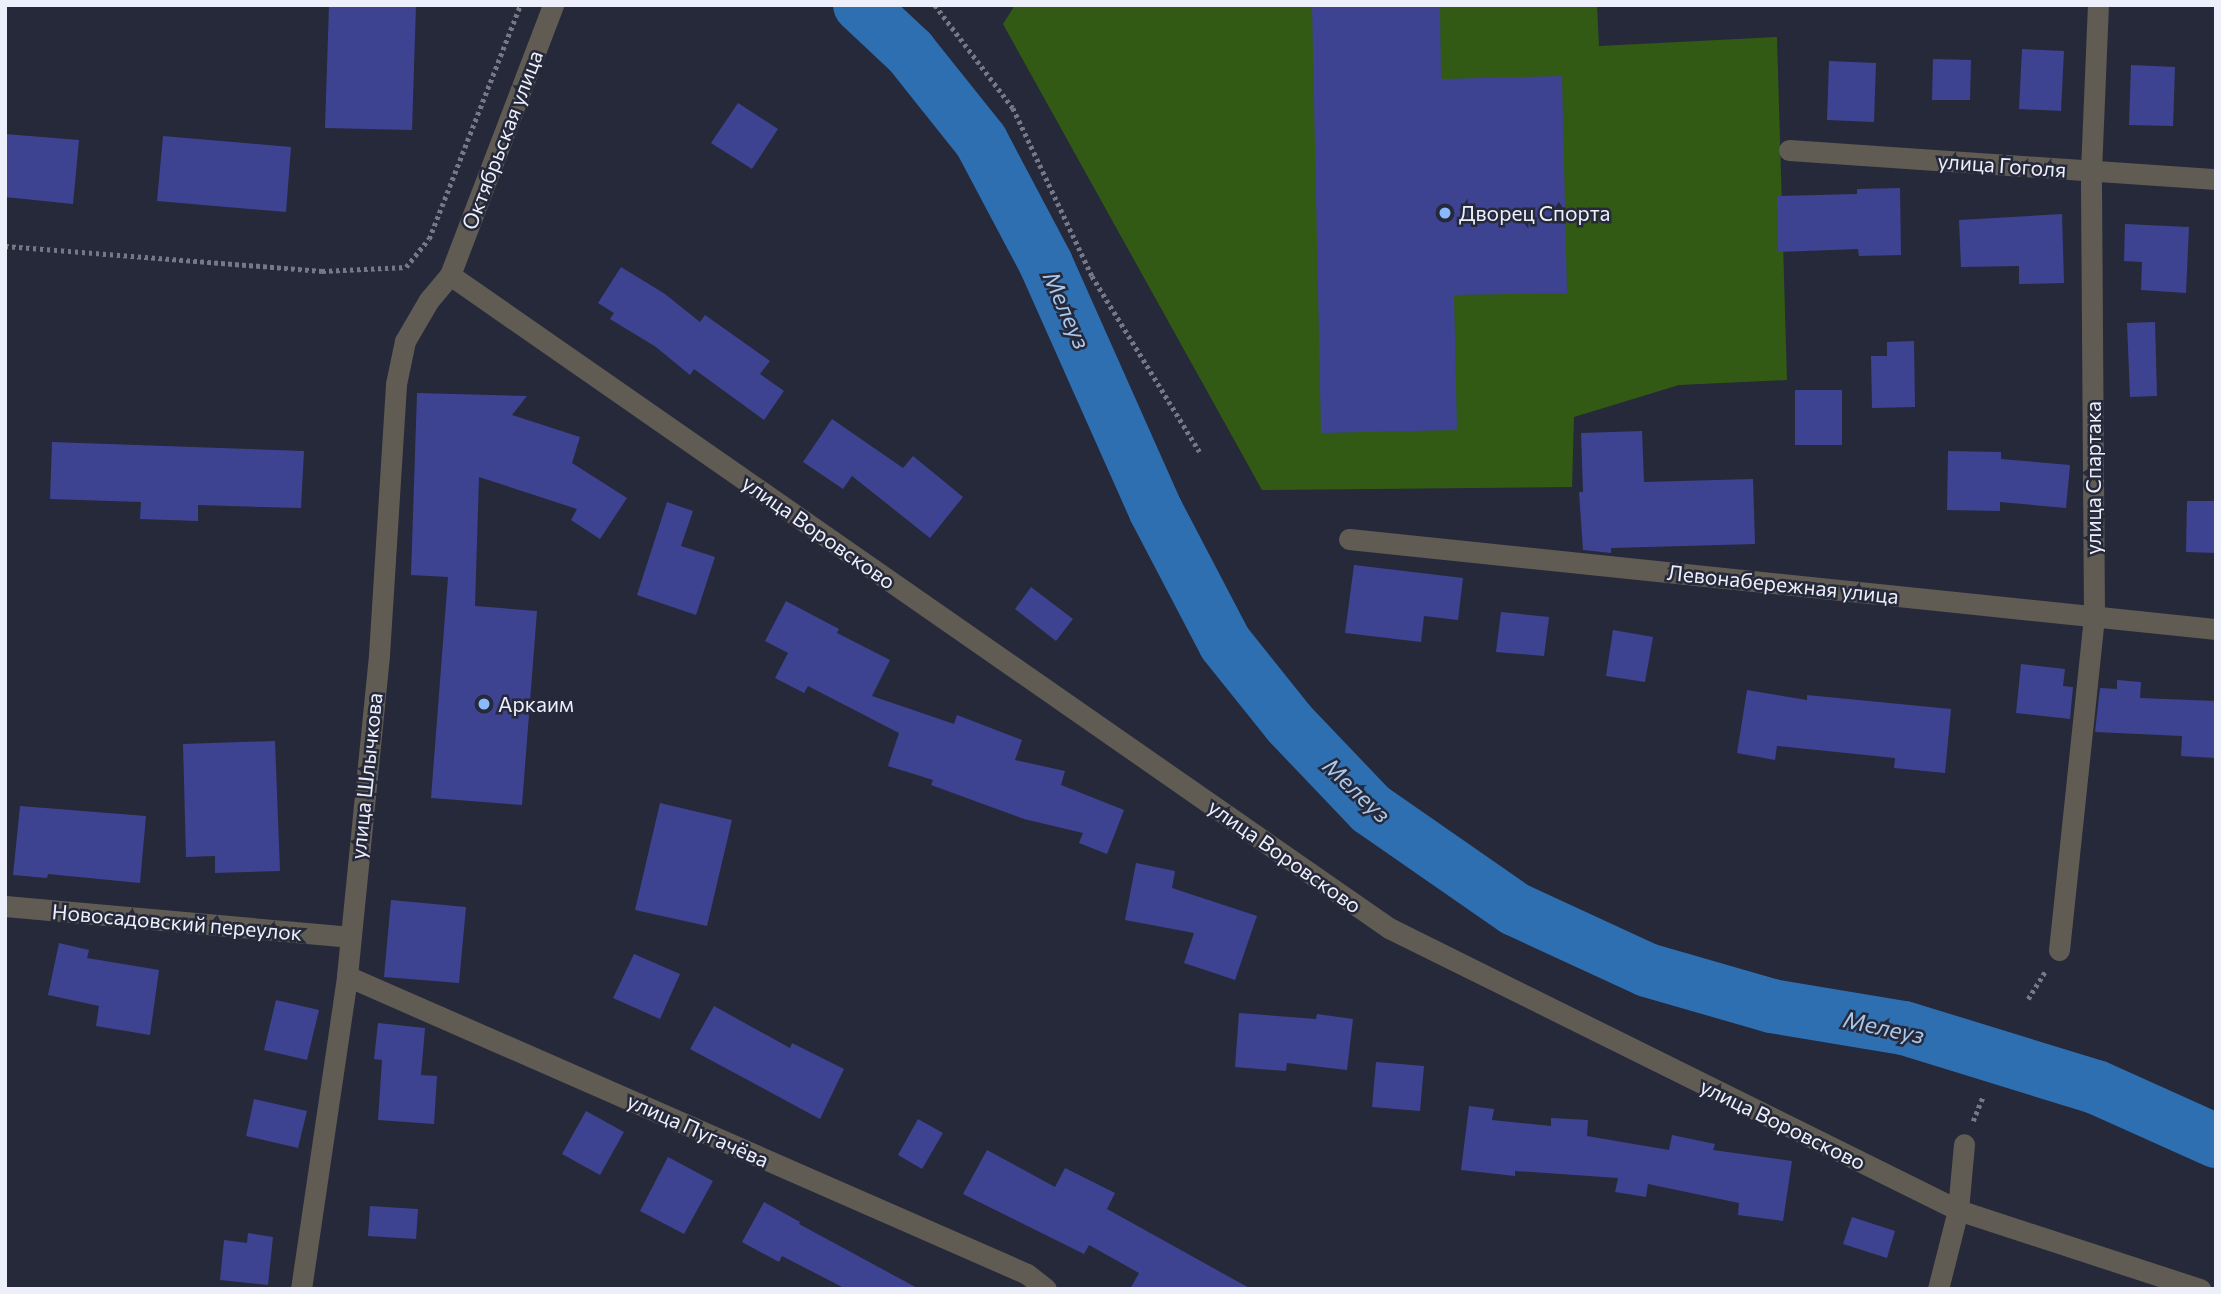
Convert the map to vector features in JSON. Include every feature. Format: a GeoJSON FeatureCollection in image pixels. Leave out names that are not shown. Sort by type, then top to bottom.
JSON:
{"type":"FeatureCollection","features":[{"type":"Feature","properties":{"kind":"street","name":"Октябрьская улица"},"geometry":{"type":"LineString","coordinates":[[450,275],[553,5]]}},
{"type":"Feature","properties":{"kind":"street","name":"улица Спартака"},"geometry":{"type":"LineString","coordinates":[[2059,950],[2094,616],[2091,171],[2098,5]]}},
{"type":"Feature","properties":{"kind":"street","name":"улица Гоголя"},"geometry":{"type":"LineString","coordinates":[[1789,150],[2216,179]]}},
{"type":"Feature","properties":{"kind":"street","name":"улица Шлычкова"},"geometry":{"type":"LineString","coordinates":[[301,1289],[347,976],[379,655],[396,384],[405,341],[429,300],[450,275]]}},
{"type":"Feature","properties":{"kind":"street","name":"улица Воровсково"},"geometry":{"type":"LineString","coordinates":[[450,275],[1388,928],[1958,1210],[2200,1289]]}},
{"type":"Feature","properties":{"kind":"street","name":"Левонабережная улица"},"geometry":{"type":"LineString","coordinates":[[1349,539],[2216,629]]}},
{"type":"Feature","properties":{"kind":"street","name":"Новосадовский переулок"},"geometry":{"type":"LineString","coordinates":[[5,906],[349,937]]}},
{"type":"Feature","properties":{"kind":"street","name":"улица Пугачёва"},"geometry":{"type":"LineString","coordinates":[[347,976],[1027,1274],[1046,1289]]}},
{"type":"Feature","properties":{"kind":"street"},"geometry":{"type":"LineString","coordinates":[[1938,1289],[1958,1210],[1964,1144]]}},
{"type":"Feature","properties":{"kind":"path"},"geometry":{"type":"LineString","coordinates":[[5,246],[323,271],[406,267],[429,239],[520,5]]}},
{"type":"Feature","properties":{"kind":"path"},"geometry":{"type":"LineString","coordinates":[[936,5],[1013,108],[1092,276],[1200,452]]}},
{"type":"Feature","properties":{"kind":"path"},"geometry":{"type":"LineString","coordinates":[[2028,999],[2059,950]]}},
{"type":"Feature","properties":{"kind":"green space","name":"Дворец Спорта"},"geometry":{"type":"Polygon","coordinates":[[[1015,5],[1597,5],[1599,46],[1777,37],[1787,380],[1679,385],[1574,417],[1572,487],[1262,490],[1003,24],[1015,5]]]}},
{"type":"Feature","properties":{"kind":"building"},"geometry":{"type":"Polygon","coordinates":[[[329,5],[416,5],[412,130],[325,128],[329,5]]]}},
{"type":"Feature","properties":{"kind":"building"},"geometry":{"type":"Polygon","coordinates":[[[1312,5],[1440,5],[1441,79],[1562,76],[1567,293],[1454,295],[1457,430],[1321,433],[1312,5]]]}},
{"type":"Feature","properties":{"kind":"building"},"geometry":{"type":"Polygon","coordinates":[[[2022,49],[2064,51],[2061,111],[2019,109],[2022,49]]]}},
{"type":"Feature","properties":{"kind":"building"},"geometry":{"type":"Polygon","coordinates":[[[1933,59],[1971,60],[1970,100],[1932,100],[1933,59]]]}},
{"type":"Feature","properties":{"kind":"building"},"geometry":{"type":"Polygon","coordinates":[[[1829,61],[1876,63],[1874,122],[1827,120],[1829,61]]]}},
{"type":"Feature","properties":{"kind":"building"},"geometry":{"type":"Polygon","coordinates":[[[2131,65],[2175,67],[2173,126],[2129,125],[2131,65]]]}},
{"type":"Feature","properties":{"kind":"building"},"geometry":{"type":"Polygon","coordinates":[[[738,103],[778,129],[752,169],[711,143],[738,103]]]}},
{"type":"Feature","properties":{"kind":"building"},"geometry":{"type":"Polygon","coordinates":[[[5,134],[79,140],[73,204],[5,197],[5,134]]]}},
{"type":"Feature","properties":{"kind":"building"},"geometry":{"type":"Polygon","coordinates":[[[163,136],[291,147],[286,212],[157,201],[163,136]]]}},
{"type":"Feature","properties":{"kind":"building"},"geometry":{"type":"Polygon","coordinates":[[[1900,188],[1901,255],[1859,256],[1858,249],[1778,252],[1777,196],[1857,194],[1857,189],[1900,188]]]}},
{"type":"Feature","properties":{"kind":"building"},"geometry":{"type":"Polygon","coordinates":[[[2062,214],[2064,283],[2019,284],[2019,266],[1961,267],[1959,220],[2062,214]]]}},
{"type":"Feature","properties":{"kind":"building"},"geometry":{"type":"Polygon","coordinates":[[[2125,224],[2189,227],[2186,293],[2141,290],[2142,262],[2124,261],[2125,224]]]}},
{"type":"Feature","properties":{"kind":"building"},"geometry":{"type":"Polygon","coordinates":[[[621,267],[665,294],[700,322],[705,315],[770,361],[760,374],[784,391],[764,420],[694,369],[690,375],[656,347],[610,319],[614,313],[598,303],[621,267]]]}},
{"type":"Feature","properties":{"kind":"building"},"geometry":{"type":"Polygon","coordinates":[[[2155,322],[2157,396],[2130,397],[2127,323],[2155,322]]]}},
{"type":"Feature","properties":{"kind":"building"},"geometry":{"type":"Polygon","coordinates":[[[1914,341],[1915,407],[1872,408],[1871,356],[1887,356],[1887,342],[1914,341]]]}},
{"type":"Feature","properties":{"kind":"building"},"geometry":{"type":"Polygon","coordinates":[[[1795,390],[1842,390],[1842,445],[1795,445],[1795,390]]]}},
{"type":"Feature","properties":{"kind":"building"},"geometry":{"type":"Polygon","coordinates":[[[417,393],[527,396],[512,415],[580,437],[572,463],[627,498],[600,539],[571,520],[577,509],[479,477],[475,606],[537,611],[522,805],[431,798],[448,577],[411,575],[417,393]]]}},
{"type":"Feature","properties":{"kind":"building"},"geometry":{"type":"Polygon","coordinates":[[[832,419],[903,468],[913,456],[963,497],[930,538],[852,476],[843,489],[803,462],[832,419]]]}},
{"type":"Feature","properties":{"kind":"building"},"geometry":{"type":"Polygon","coordinates":[[[1642,431],[1644,482],[1753,479],[1755,544],[1611,548],[1611,553],[1583,550],[1579,492],[1583,492],[1581,433],[1642,431]]]}},
{"type":"Feature","properties":{"kind":"building"},"geometry":{"type":"Polygon","coordinates":[[[52,442],[304,451],[301,508],[198,505],[198,521],[140,519],[141,502],[50,499],[52,442]]]}},
{"type":"Feature","properties":{"kind":"building"},"geometry":{"type":"Polygon","coordinates":[[[1948,451],[2001,452],[2001,459],[2070,465],[2066,508],[2000,502],[2000,511],[1947,510],[1948,451]]]}},
{"type":"Feature","properties":{"kind":"building"},"geometry":{"type":"Polygon","coordinates":[[[2187,501],[2216,501],[2216,553],[2186,552],[2187,501]]]}},
{"type":"Feature","properties":{"kind":"building"},"geometry":{"type":"Polygon","coordinates":[[[667,502],[693,511],[681,546],[715,557],[696,615],[637,595],[667,502]]]}},
{"type":"Feature","properties":{"kind":"building"},"geometry":{"type":"Polygon","coordinates":[[[1354,565],[1463,578],[1458,620],[1424,616],[1421,642],[1345,633],[1354,565]]]}},
{"type":"Feature","properties":{"kind":"building"},"geometry":{"type":"Polygon","coordinates":[[[1031,587],[1073,619],[1056,641],[1015,609],[1031,587]]]}},
{"type":"Feature","properties":{"kind":"building"},"geometry":{"type":"Polygon","coordinates":[[[786,601],[839,629],[837,633],[890,660],[872,696],[954,724],[957,715],[1022,740],[1015,760],[1065,771],[1061,785],[1124,810],[1107,854],[1079,843],[1083,833],[1024,819],[931,785],[933,780],[888,766],[899,733],[808,686],[804,693],[775,678],[788,653],[765,641],[786,601]]]}},
{"type":"Feature","properties":{"kind":"building"},"geometry":{"type":"Polygon","coordinates":[[[1501,612],[1549,617],[1544,656],[1496,652],[1501,612]]]}},
{"type":"Feature","properties":{"kind":"building"},"geometry":{"type":"Polygon","coordinates":[[[1613,630],[1653,637],[1645,682],[1606,676],[1613,630]]]}},
{"type":"Feature","properties":{"kind":"building"},"geometry":{"type":"Polygon","coordinates":[[[2021,664],[2065,669],[2063,686],[2073,687],[2070,719],[2016,713],[2021,664]]]}},
{"type":"Feature","properties":{"kind":"building"},"geometry":{"type":"Polygon","coordinates":[[[2117,680],[2141,682],[2140,698],[2216,701],[2216,758],[2181,756],[2182,736],[2095,732],[2100,688],[2117,689],[2117,680]]]}},
{"type":"Feature","properties":{"kind":"building"},"geometry":{"type":"Polygon","coordinates":[[[1747,690],[1807,700],[1807,695],[1951,709],[1945,773],[1894,768],[1895,758],[1777,746],[1775,760],[1737,753],[1747,690]]]}},
{"type":"Feature","properties":{"kind":"building"},"geometry":{"type":"Polygon","coordinates":[[[275,741],[280,871],[215,873],[215,856],[186,857],[183,744],[275,741]]]}},
{"type":"Feature","properties":{"kind":"building"},"geometry":{"type":"Polygon","coordinates":[[[660,803],[732,820],[707,926],[635,910],[660,803]]]}},
{"type":"Feature","properties":{"kind":"building"},"geometry":{"type":"Polygon","coordinates":[[[20,806],[146,816],[140,883],[48,874],[47,878],[13,875],[20,806]]]}},
{"type":"Feature","properties":{"kind":"building"},"geometry":{"type":"Polygon","coordinates":[[[1136,863],[1175,871],[1172,888],[1257,916],[1235,980],[1184,963],[1194,933],[1125,920],[1136,863]]]}},
{"type":"Feature","properties":{"kind":"building"},"geometry":{"type":"Polygon","coordinates":[[[391,900],[466,907],[459,983],[384,977],[391,900]]]}},
{"type":"Feature","properties":{"kind":"building"},"geometry":{"type":"Polygon","coordinates":[[[59,943],[89,950],[87,958],[159,970],[150,1035],[96,1026],[99,1006],[48,995],[59,943]]]}},
{"type":"Feature","properties":{"kind":"building"},"geometry":{"type":"Polygon","coordinates":[[[634,954],[680,974],[660,1019],[613,998],[634,954]]]}},
{"type":"Feature","properties":{"kind":"building"},"geometry":{"type":"Polygon","coordinates":[[[276,1000],[319,1010],[307,1060],[264,1050],[276,1000]]]}},
{"type":"Feature","properties":{"kind":"building"},"geometry":{"type":"Polygon","coordinates":[[[714,1006],[790,1048],[792,1043],[844,1069],[820,1119],[690,1049],[714,1006]]]}},
{"type":"Feature","properties":{"kind":"building"},"geometry":{"type":"Polygon","coordinates":[[[1239,1013],[1316,1019],[1317,1014],[1353,1019],[1347,1070],[1287,1063],[1286,1071],[1235,1067],[1239,1013]]]}},
{"type":"Feature","properties":{"kind":"building"},"geometry":{"type":"Polygon","coordinates":[[[378,1023],[425,1028],[421,1075],[437,1076],[434,1124],[378,1120],[382,1060],[374,1059],[378,1023]]]}},
{"type":"Feature","properties":{"kind":"building"},"geometry":{"type":"Polygon","coordinates":[[[1376,1062],[1424,1066],[1420,1111],[1372,1107],[1376,1062]]]}},
{"type":"Feature","properties":{"kind":"building"},"geometry":{"type":"Polygon","coordinates":[[[254,1099],[307,1111],[298,1148],[246,1136],[254,1099]]]}},
{"type":"Feature","properties":{"kind":"building"},"geometry":{"type":"Polygon","coordinates":[[[1469,1106],[1494,1109],[1492,1120],[1551,1126],[1551,1118],[1588,1120],[1587,1136],[1669,1150],[1672,1135],[1715,1144],[1713,1150],[1792,1161],[1783,1221],[1738,1215],[1739,1203],[1648,1184],[1646,1197],[1615,1192],[1618,1178],[1515,1171],[1515,1176],[1461,1170],[1469,1106]]]}},
{"type":"Feature","properties":{"kind":"building"},"geometry":{"type":"Polygon","coordinates":[[[586,1111],[624,1132],[600,1175],[562,1154],[586,1111]]]}},
{"type":"Feature","properties":{"kind":"building"},"geometry":{"type":"Polygon","coordinates":[[[918,1119],[943,1133],[922,1169],[898,1155],[918,1119]]]}},
{"type":"Feature","properties":{"kind":"building"},"geometry":{"type":"Polygon","coordinates":[[[987,1150],[1055,1187],[1065,1168],[1115,1193],[1107,1209],[1251,1289],[1130,1289],[1139,1273],[1089,1245],[1084,1254],[963,1194],[987,1150]]]}},
{"type":"Feature","properties":{"kind":"building"},"geometry":{"type":"Polygon","coordinates":[[[668,1157],[713,1181],[684,1234],[640,1211],[668,1157]]]}},
{"type":"Feature","properties":{"kind":"building"},"geometry":{"type":"Polygon","coordinates":[[[764,1202],[919,1289],[846,1289],[782,1256],[779,1262],[742,1242],[764,1202]]]}},
{"type":"Feature","properties":{"kind":"building"},"geometry":{"type":"Polygon","coordinates":[[[370,1206],[418,1209],[416,1239],[368,1236],[370,1206]]]}},
{"type":"Feature","properties":{"kind":"building"},"geometry":{"type":"Polygon","coordinates":[[[1852,1217],[1895,1231],[1887,1258],[1843,1244],[1852,1217]]]}},
{"type":"Feature","properties":{"kind":"building"},"geometry":{"type":"Polygon","coordinates":[[[248,1233],[273,1237],[268,1285],[220,1280],[224,1240],[247,1243],[248,1233]]]}},
{"type":"Feature","properties":{"kind":"waterway","name":"Мелеуз"},"geometry":{"type":"LineString","coordinates":[[860,5],[910,52],[981,141],[1046,264],[1156,511],[1225,643],[1289,723],[1371,809],[1515,909],[1647,970],[1772,1006],[1904,1028],[2096,1087],[2216,1141]]}},
{"type":"Feature","properties":{"kind":"place","name":"Дворец Спорта"},"geometry":{"type":"Point","coordinates":[1445,213]}},
{"type":"Feature","properties":{"kind":"place","name":"Аркаим"},"geometry":{"type":"Point","coordinates":[484,704]}}]}
